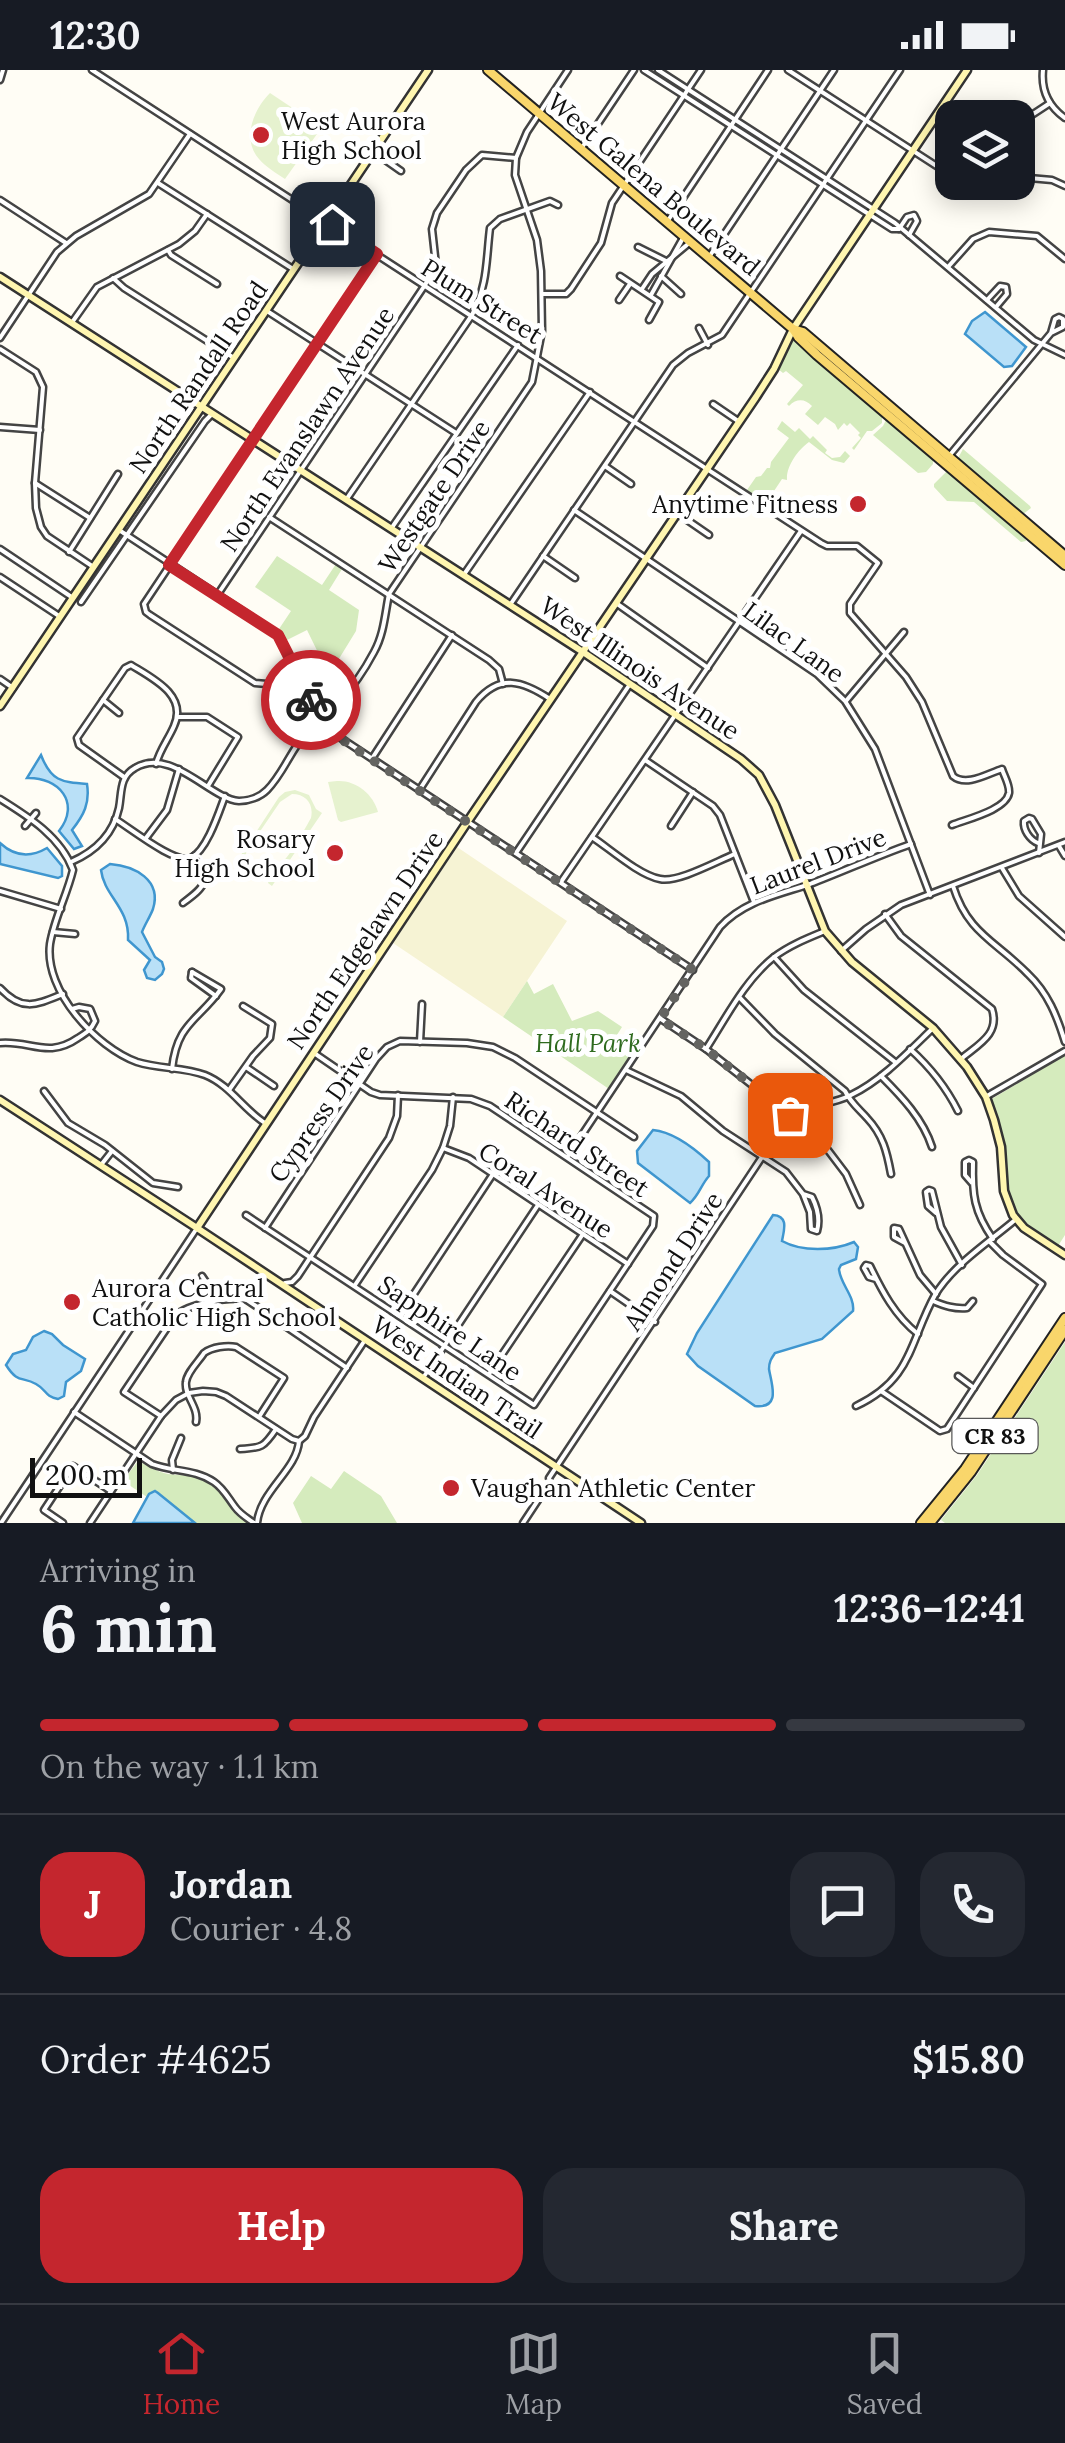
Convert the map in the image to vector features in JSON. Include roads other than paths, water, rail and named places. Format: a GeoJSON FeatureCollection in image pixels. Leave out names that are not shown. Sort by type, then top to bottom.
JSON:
{"type":"FeatureCollection","features":[{"type":"Feature","properties":{"kind":"main road","name":"West Galena Boulevard"},"geometry":{"type":"LineString","coordinates":[[495,72],[623,185],[794,329],[803,332],[1065,565]]}},
{"type":"Feature","properties":{"kind":"main road","name":"West Galena Boulevard"},"geometry":{"type":"LineString","coordinates":[[794,329],[844,378],[1065,556]]}},
{"type":"Feature","properties":{"kind":"main road"},"geometry":{"type":"LineString","coordinates":[[844,378],[859,381]]}},
{"type":"Feature","properties":{"kind":"main road"},"geometry":{"type":"LineString","coordinates":[[990,502],[1024,521]]}},
{"type":"Feature","properties":{"kind":"main road","name":"CR 83"},"geometry":{"type":"LineString","coordinates":[[921,1523],[964,1469],[1065,1318]]}},
{"type":"Feature","properties":{"kind":"main road","name":"CR 83"},"geometry":{"type":"LineString","coordinates":[[930,1523],[971,1472],[1065,1330]]}},
{"type":"Feature","properties":{"kind":"street","name":"Plum Street"},"geometry":{"type":"LineString","coordinates":[[92,70],[802,530],[828,546],[857,546],[878,563],[850,604],[850,610],[886,654]]}},
{"type":"Feature","properties":{"kind":"street","name":"North Randall Road"},"geometry":{"type":"LineString","coordinates":[[77,600],[94,567],[428,70]]}},
{"type":"Feature","properties":{"kind":"street"},"geometry":{"type":"LineString","coordinates":[[516,158],[519,147],[568,70]]}},
{"type":"Feature","properties":{"kind":"street"},"geometry":{"type":"LineString","coordinates":[[581,149],[634,70]]}},
{"type":"Feature","properties":{"kind":"street"},"geometry":{"type":"LineString","coordinates":[[644,70],[776,156],[872,212]]}},
{"type":"Feature","properties":{"kind":"street"},"geometry":{"type":"LineString","coordinates":[[658,70],[828,179],[892,229],[900,229],[1042,345],[1065,355]]}},
{"type":"Feature","properties":{"kind":"street"},"geometry":{"type":"LineString","coordinates":[[542,294],[566,294],[572,289],[600,242],[612,203],[701,70]]}},
{"type":"Feature","properties":{"kind":"street"},"geometry":{"type":"LineString","coordinates":[[667,222],[768,70]]}},
{"type":"Feature","properties":{"kind":"street"},"geometry":{"type":"LineString","coordinates":[[788,70],[935,165]]}},
{"type":"Feature","properties":{"kind":"street"},"geometry":{"type":"LineString","coordinates":[[709,257],[834,70]]}},
{"type":"Feature","properties":{"kind":"street"},"geometry":{"type":"LineString","coordinates":[[510,606],[673,364],[722,335],[900,70]]}},
{"type":"Feature","properties":{"kind":"street","name":"North Edgelawn Drive"},"geometry":{"type":"LineString","coordinates":[[947,100],[967,70]]}},
{"type":"Feature","properties":{"kind":"street"},"geometry":{"type":"LineString","coordinates":[[1042,70],[1050,103],[1065,118]]}},
{"type":"Feature","properties":{"kind":"street"},"geometry":{"type":"LineString","coordinates":[[1035,113],[1050,103]]}},
{"type":"Feature","properties":{"kind":"street","name":"North Edgelawn Drive"},"geometry":{"type":"LineString","coordinates":[[0,1523],[468,821],[740,422],[794,329],[935,118]]}},
{"type":"Feature","properties":{"kind":"street"},"geometry":{"type":"LineString","coordinates":[[0,338],[66,243],[149,194],[190,133]]}},
{"type":"Feature","properties":{"kind":"street"},"geometry":{"type":"LineString","coordinates":[[374,152],[401,170]]}},
{"type":"Feature","properties":{"kind":"street","name":"North Evanslawn Avenue"},"geometry":{"type":"LineString","coordinates":[[216,596],[425,286],[436,265],[432,230],[437,213],[466,170],[482,155],[516,158]]}},
{"type":"Feature","properties":{"kind":"street","name":"Westgate Drive"},"geometry":{"type":"LineString","coordinates":[[225,796],[238,801],[254,799],[268,789],[306,733],[340,700],[382,636],[389,594],[528,389],[538,357],[542,294],[537,240],[515,175],[516,158]]}},
{"type":"Feature","properties":{"kind":"street"},"geometry":{"type":"LineString","coordinates":[[1035,178],[1065,186]]}},
{"type":"Feature","properties":{"kind":"street"},"geometry":{"type":"LineString","coordinates":[[158,183],[295,270]]}},
{"type":"Feature","properties":{"kind":"street"},"geometry":{"type":"LineString","coordinates":[[0,200],[66,243]]}},
{"type":"Feature","properties":{"kind":"street"},"geometry":{"type":"LineString","coordinates":[[346,500],[472,315],[488,272],[490,228],[500,218],[526,209],[550,201],[558,205]]}},
{"type":"Feature","properties":{"kind":"street"},"geometry":{"type":"LineString","coordinates":[[72,323],[94,290],[168,250],[191,234],[207,214]]}},
{"type":"Feature","properties":{"kind":"street"},"geometry":{"type":"LineString","coordinates":[[900,229],[914,215],[917,220],[909,236]]}},
{"type":"Feature","properties":{"kind":"street"},"geometry":{"type":"LineString","coordinates":[[948,268],[973,239],[988,232],[1037,236],[1065,259]]}},
{"type":"Feature","properties":{"kind":"street"},"geometry":{"type":"LineString","coordinates":[[642,289],[687,239]]}},
{"type":"Feature","properties":{"kind":"street"},"geometry":{"type":"LineString","coordinates":[[638,247],[668,262]]}},
{"type":"Feature","properties":{"kind":"street"},"geometry":{"type":"LineString","coordinates":[[168,250],[217,284]]}},
{"type":"Feature","properties":{"kind":"street"},"geometry":{"type":"LineString","coordinates":[[297,670],[268,684],[255,683],[150,616],[144,608],[377,254]]}},
{"type":"Feature","properties":{"kind":"street"},"geometry":{"type":"LineString","coordinates":[[651,295],[668,262]]}},
{"type":"Feature","properties":{"kind":"street"},"geometry":{"type":"LineString","coordinates":[[620,276],[659,302],[649,320]]}},
{"type":"Feature","properties":{"kind":"street"},"geometry":{"type":"LineString","coordinates":[[662,276],[681,294]]}},
{"type":"Feature","properties":{"kind":"street","name":"West Illinois Avenue"},"geometry":{"type":"LineString","coordinates":[[0,277],[583,652],[742,759],[759,775],[775,805],[825,930],[841,951],[932,1028],[961,1058],[986,1097],[1000,1140],[1005,1196],[1016,1219]]}},
{"type":"Feature","properties":{"kind":"street"},"geometry":{"type":"LineString","coordinates":[[114,278],[234,359]]}},
{"type":"Feature","properties":{"kind":"street"},"geometry":{"type":"LineString","coordinates":[[619,300],[630,283]]}},
{"type":"Feature","properties":{"kind":"street"},"geometry":{"type":"LineString","coordinates":[[987,300],[1000,286],[1006,287],[1008,294],[996,308]]}},
{"type":"Feature","properties":{"kind":"street"},"geometry":{"type":"LineString","coordinates":[[267,311],[456,433]]}},
{"type":"Feature","properties":{"kind":"street"},"geometry":{"type":"LineString","coordinates":[[699,328],[708,345]]}},
{"type":"Feature","properties":{"kind":"street"},"geometry":{"type":"LineString","coordinates":[[946,460],[1050,333]]}},
{"type":"Feature","properties":{"kind":"street"},"geometry":{"type":"LineString","coordinates":[[391,528],[518,345]]}},
{"type":"Feature","properties":{"kind":"street"},"geometry":{"type":"LineString","coordinates":[[0,349],[40,379],[43,396],[35,483],[41,527],[47,536],[94,567]]}},
{"type":"Feature","properties":{"kind":"street"},"geometry":{"type":"LineString","coordinates":[[464,576],[590,392]]}},
{"type":"Feature","properties":{"kind":"street"},"geometry":{"type":"LineString","coordinates":[[712,404],[740,422]]}},
{"type":"Feature","properties":{"kind":"street","name":"North Randall Road"},"geometry":{"type":"LineString","coordinates":[[0,706],[60,617],[126,536],[212,414]]}},
{"type":"Feature","properties":{"kind":"street"},"geometry":{"type":"LineString","coordinates":[[0,427],[40,430]]}},
{"type":"Feature","properties":{"kind":"street"},"geometry":{"type":"LineString","coordinates":[[605,466],[631,484]]}},
{"type":"Feature","properties":{"kind":"street"},"geometry":{"type":"LineString","coordinates":[[69,552],[118,474]]}},
{"type":"Feature","properties":{"kind":"street"},"geometry":{"type":"LineString","coordinates":[[35,483],[90,518]]}},
{"type":"Feature","properties":{"kind":"street","name":"Lilac Lane"},"geometry":{"type":"LineString","coordinates":[[574,510],[817,674],[845,701],[875,749],[930,895]]}},
{"type":"Feature","properties":{"kind":"street"},"geometry":{"type":"LineString","coordinates":[[677,513],[710,535]]}},
{"type":"Feature","properties":{"kind":"street"},"geometry":{"type":"LineString","coordinates":[[269,517],[494,664],[503,684]]}},
{"type":"Feature","properties":{"kind":"street"},"geometry":{"type":"LineString","coordinates":[[119,530],[278,635],[321,718],[336,735],[693,970]]}},
{"type":"Feature","properties":{"kind":"street"},"geometry":{"type":"LineString","coordinates":[[561,882],[802,530]]}},
{"type":"Feature","properties":{"kind":"street"},"geometry":{"type":"LineString","coordinates":[[0,548],[77,600]]}},
{"type":"Feature","properties":{"kind":"street"},"geometry":{"type":"LineString","coordinates":[[543,556],[576,578]]}},
{"type":"Feature","properties":{"kind":"street"},"geometry":{"type":"LineString","coordinates":[[0,578],[60,617]]}},
{"type":"Feature","properties":{"kind":"street"},"geometry":{"type":"LineString","coordinates":[[616,603],[708,668]]}},
{"type":"Feature","properties":{"kind":"street"},"geometry":{"type":"LineString","coordinates":[[845,701],[904,632]]}},
{"type":"Feature","properties":{"kind":"street"},"geometry":{"type":"LineString","coordinates":[[372,759],[452,635]]}},
{"type":"Feature","properties":{"kind":"street"},"geometry":{"type":"LineString","coordinates":[[886,654],[922,702],[953,776],[965,782],[1002,769],[1009,789],[1002,805],[952,825]]}},
{"type":"Feature","properties":{"kind":"street"},"geometry":{"type":"LineString","coordinates":[[125,778],[79,746],[77,738],[125,668],[132,665],[163,685],[176,704],[177,717],[156,764]]}},
{"type":"Feature","properties":{"kind":"street"},"geometry":{"type":"LineString","coordinates":[[0,679],[13,688]]}},
{"type":"Feature","properties":{"kind":"street"},"geometry":{"type":"LineString","coordinates":[[420,790],[479,697],[488,690],[503,684],[523,684],[550,699]]}},
{"type":"Feature","properties":{"kind":"street"},"geometry":{"type":"LineString","coordinates":[[516,853],[630,684]]}},
{"type":"Feature","properties":{"kind":"street"},"geometry":{"type":"LineString","coordinates":[[103,700],[119,713]]}},
{"type":"Feature","properties":{"kind":"street"},"geometry":{"type":"LineString","coordinates":[[177,717],[207,716],[238,737],[208,786]]}},
{"type":"Feature","properties":{"kind":"street"},"geometry":{"type":"LineString","coordinates":[[645,760],[714,806],[754,902]]}},
{"type":"Feature","properties":{"kind":"street"},"geometry":{"type":"LineString","coordinates":[[71,862],[90,854],[102,841],[116,819],[120,788],[134,768],[156,764],[180,769],[225,796],[210,834],[195,855],[187,859],[174,858],[116,819]]}},
{"type":"Feature","properties":{"kind":"street"},"geometry":{"type":"LineString","coordinates":[[146,838],[167,810],[180,769]]}},
{"type":"Feature","properties":{"kind":"street"},"geometry":{"type":"LineString","coordinates":[[670,826],[693,792]]}},
{"type":"Feature","properties":{"kind":"street"},"geometry":{"type":"LineString","coordinates":[[0,798],[31,819],[64,850],[71,862],[73,870],[53,932],[51,962],[62,994],[88,1031],[127,1058],[207,1076],[230,1090],[267,1124]]}},
{"type":"Feature","properties":{"kind":"street"},"geometry":{"type":"LineString","coordinates":[[25,826],[36,812]]}},
{"type":"Feature","properties":{"kind":"street"},"geometry":{"type":"LineString","coordinates":[[1038,843],[1031,840],[1024,826],[1028,818],[1041,834],[1040,854]]}},
{"type":"Feature","properties":{"kind":"street"},"geometry":{"type":"LineString","coordinates":[[592,837],[645,874],[662,880],[735,854]]}},
{"type":"Feature","properties":{"kind":"street","name":"Laurel Drive"},"geometry":{"type":"LineString","coordinates":[[567,1157],[720,927],[734,912],[911,844]]}},
{"type":"Feature","properties":{"kind":"street"},"geometry":{"type":"LineString","coordinates":[[841,951],[901,905],[1062,844],[1065,856]]}},
{"type":"Feature","properties":{"kind":"street"},"geometry":{"type":"LineString","coordinates":[[183,903],[204,884],[204,870],[195,855]]}},
{"type":"Feature","properties":{"kind":"street"},"geometry":{"type":"LineString","coordinates":[[1002,868],[1019,896],[1065,937]]}},
{"type":"Feature","properties":{"kind":"street"},"geometry":{"type":"LineString","coordinates":[[953,886],[963,914],[976,930],[1028,974],[1046,995],[1065,1042]]}},
{"type":"Feature","properties":{"kind":"street"},"geometry":{"type":"LineString","coordinates":[[0,892],[61,909]]}},
{"type":"Feature","properties":{"kind":"street"},"geometry":{"type":"LineString","coordinates":[[885,914],[901,936],[992,1009],[996,1021],[992,1032],[961,1058]]}},
{"type":"Feature","properties":{"kind":"street"},"geometry":{"type":"LineString","coordinates":[[706,1049],[756,974],[797,942],[825,930]]}},
{"type":"Feature","properties":{"kind":"street"},"geometry":{"type":"LineString","coordinates":[[53,932],[75,934]]}},
{"type":"Feature","properties":{"kind":"street"},"geometry":{"type":"LineString","coordinates":[[774,957],[804,990],[894,1062]]}},
{"type":"Feature","properties":{"kind":"street"},"geometry":{"type":"LineString","coordinates":[[172,1069],[175,1048],[184,1028],[216,996],[221,989],[192,972],[190,978],[216,996]]}},
{"type":"Feature","properties":{"kind":"street"},"geometry":{"type":"LineString","coordinates":[[0,988],[28,1005],[62,994]]}},
{"type":"Feature","properties":{"kind":"street"},"geometry":{"type":"LineString","coordinates":[[740,998],[775,1034],[845,1091],[878,1132],[886,1147],[891,1174]]}},
{"type":"Feature","properties":{"kind":"street"},"geometry":{"type":"LineString","coordinates":[[422,1004],[420,1042],[493,1048],[515,1058],[634,1137]]}},
{"type":"Feature","properties":{"kind":"street"},"geometry":{"type":"LineString","coordinates":[[230,1090],[272,1031],[272,1024],[243,1006]]}},
{"type":"Feature","properties":{"kind":"street"},"geometry":{"type":"LineString","coordinates":[[0,1043],[46,1050],[72,1042],[95,1022],[90,1009],[72,1009]]}},
{"type":"Feature","properties":{"kind":"street"},"geometry":{"type":"LineString","coordinates":[[660,1019],[706,1049],[790,1115],[848,1097],[881,1076],[932,1028]]}},
{"type":"Feature","properties":{"kind":"street","name":"Cypress Drive"},"geometry":{"type":"LineString","coordinates":[[265,1228],[376,1058],[387,1047],[400,1042],[420,1042]]}},
{"type":"Feature","properties":{"kind":"street"},"geometry":{"type":"LineString","coordinates":[[910,1049],[946,1088],[958,1110]]}},
{"type":"Feature","properties":{"kind":"street"},"geometry":{"type":"LineString","coordinates":[[986,1097],[1065,1051]]}},
{"type":"Feature","properties":{"kind":"street","name":"Richard Street"},"geometry":{"type":"LineString","coordinates":[[314,1053],[371,1092],[471,1099],[490,1106],[567,1157],[654,1216],[653,1226],[628,1264]]}},
{"type":"Feature","properties":{"kind":"street"},"geometry":{"type":"LineString","coordinates":[[246,1068],[274,1086]]}},
{"type":"Feature","properties":{"kind":"street"},"geometry":{"type":"LineString","coordinates":[[626,1070],[681,1096],[786,1172],[803,1194],[811,1229],[817,1231],[816,1205],[812,1196],[803,1194]]}},
{"type":"Feature","properties":{"kind":"street"},"geometry":{"type":"LineString","coordinates":[[881,1076],[911,1109],[932,1147]]}},
{"type":"Feature","properties":{"kind":"street"},"geometry":{"type":"LineString","coordinates":[[44,1092],[68,1123],[153,1183],[178,1187]]}},
{"type":"Feature","properties":{"kind":"street"},"geometry":{"type":"LineString","coordinates":[[280,1284],[292,1282],[389,1138],[397,1116],[398,1095]]}},
{"type":"Feature","properties":{"kind":"street"},"geometry":{"type":"LineString","coordinates":[[355,1286],[432,1170],[450,1126],[452,1097]]}},
{"type":"Feature","properties":{"kind":"street","name":"West Indian Trail"},"geometry":{"type":"LineString","coordinates":[[0,1100],[423,1378],[556,1471],[641,1523]]}},
{"type":"Feature","properties":{"kind":"street"},"geometry":{"type":"LineString","coordinates":[[812,1106],[821,1141],[846,1174],[860,1205]]}},
{"type":"Feature","properties":{"kind":"street","name":"Almond Drive"},"geometry":{"type":"LineString","coordinates":[[523,1523],[790,1115]]}},
{"type":"Feature","properties":{"kind":"street","name":"Coral Avenue"},"geometry":{"type":"LineString","coordinates":[[443,1148],[469,1158],[628,1264]]}},
{"type":"Feature","properties":{"kind":"street"},"geometry":{"type":"LineString","coordinates":[[101,1165],[112,1151]]}},
{"type":"Feature","properties":{"kind":"street"},"geometry":{"type":"LineString","coordinates":[[400,1315],[493,1174]]}},
{"type":"Feature","properties":{"kind":"street"},"geometry":{"type":"LineString","coordinates":[[881,1391],[944,1431],[1042,1284],[1002,1255],[991,1240],[973,1199],[972,1183]]}},
{"type":"Feature","properties":{"kind":"street"},"geometry":{"type":"LineString","coordinates":[[423,1378],[538,1205]]}},
{"type":"Feature","properties":{"kind":"street"},"geometry":{"type":"LineString","coordinates":[[936,1213],[962,1265]]}},
{"type":"Feature","properties":{"kind":"street","name":"Sapphire Lane"},"geometry":{"type":"LineString","coordinates":[[246,1215],[534,1404],[610,1291]]}},
{"type":"Feature","properties":{"kind":"street"},"geometry":{"type":"LineString","coordinates":[[856,1406],[881,1391],[903,1366],[934,1297],[962,1265],[1016,1219],[1065,1256]]}},
{"type":"Feature","properties":{"kind":"street"},"geometry":{"type":"LineString","coordinates":[[489,1374],[583,1234]]}},
{"type":"Feature","properties":{"kind":"street"},"geometry":{"type":"LineString","coordinates":[[905,1242],[934,1297],[949,1308],[966,1308],[973,1302]]}},
{"type":"Feature","properties":{"kind":"street"},"geometry":{"type":"LineString","coordinates":[[628,1264],[610,1291],[654,1322]]}},
{"type":"Feature","properties":{"kind":"street"},"geometry":{"type":"LineString","coordinates":[[202,1276],[211,1303]]}},
{"type":"Feature","properties":{"kind":"street"},"geometry":{"type":"LineString","coordinates":[[876,1278],[898,1315],[918,1334]]}},
{"type":"Feature","properties":{"kind":"street"},"geometry":{"type":"LineString","coordinates":[[161,1416],[124,1392],[180,1311],[211,1303],[234,1298],[248,1300],[347,1368]]}},
{"type":"Feature","properties":{"kind":"street"},"geometry":{"type":"LineString","coordinates":[[74,1412],[152,1464],[190,1471],[213,1481],[241,1514],[256,1523],[260,1507],[296,1453],[299,1441],[366,1340]]}},
{"type":"Feature","properties":{"kind":"street"},"geometry":{"type":"LineString","coordinates":[[196,1422],[198,1414],[186,1385],[187,1378],[204,1353],[230,1345],[284,1378],[259,1418]]}},
{"type":"Feature","properties":{"kind":"street"},"geometry":{"type":"LineString","coordinates":[[958,1376],[974,1388]]}},
{"type":"Feature","properties":{"kind":"street"},"geometry":{"type":"LineString","coordinates":[[90,1523],[161,1416],[189,1393],[216,1392],[299,1441]]}},
{"type":"Feature","properties":{"kind":"street"},"geometry":{"type":"LineString","coordinates":[[240,1448],[260,1448],[276,1429]]}},
{"type":"Feature","properties":{"kind":"street"},"geometry":{"type":"LineString","coordinates":[[173,1470],[172,1460],[181,1438]]}},
{"type":"Feature","properties":{"kind":"street"},"geometry":{"type":"LineString","coordinates":[[63,1523],[44,1510],[73,1466],[111,1491]]}},
{"type":"Feature","properties":{"kind":"water"},"geometry":{"type":"Polygon","coordinates":[[[985,312],[1026,347],[1012,366],[1004,367],[965,334],[972,321],[985,312]]]}},
{"type":"Feature","properties":{"kind":"water"},"geometry":{"type":"Polygon","coordinates":[[[41,755],[58,778],[87,784],[85,808],[72,830],[82,846],[74,849],[59,831],[68,811],[63,794],[49,782],[27,778],[41,755]]]}},
{"type":"Feature","properties":{"kind":"water"},"geometry":{"type":"Polygon","coordinates":[[[0,843],[23,854],[47,848],[62,866],[62,876],[0,864],[0,843]]]}},
{"type":"Feature","properties":{"kind":"water"},"geometry":{"type":"Polygon","coordinates":[[[110,864],[137,871],[154,890],[153,909],[142,932],[164,969],[155,980],[147,978],[144,970],[150,960],[128,940],[125,919],[103,879],[101,870],[110,864]]]}},
{"type":"Feature","properties":{"kind":"water"},"geometry":{"type":"Polygon","coordinates":[[[653,1130],[676,1137],[709,1162],[709,1176],[690,1203],[638,1163],[637,1151],[653,1130]]]}},
{"type":"Feature","properties":{"kind":"water"},"geometry":{"type":"Polygon","coordinates":[[[773,1215],[783,1221],[782,1241],[790,1245],[818,1249],[854,1242],[858,1247],[856,1259],[839,1269],[853,1311],[822,1339],[775,1353],[769,1367],[772,1399],[763,1406],[755,1406],[687,1354],[773,1215]]]}},
{"type":"Feature","properties":{"kind":"water"},"geometry":{"type":"Polygon","coordinates":[[[44,1331],[85,1359],[81,1371],[66,1382],[64,1396],[58,1399],[17,1377],[6,1365],[13,1354],[26,1350],[33,1337],[44,1331]]]}},
{"type":"Feature","properties":{"kind":"water"},"geometry":{"type":"Polygon","coordinates":[[[155,1491],[195,1523],[133,1523],[149,1494],[155,1491]]]}},
{"type":"Feature","properties":{"kind":"place","name":"West Aurora High School"},"geometry":{"type":"Point","coordinates":[261,135]}},
{"type":"Feature","properties":{"kind":"place","name":"Anytime Fitness"},"geometry":{"type":"Point","coordinates":[858,504]}},
{"type":"Feature","properties":{"kind":"place","name":"Rosary High School"},"geometry":{"type":"Point","coordinates":[335,853]}},
{"type":"Feature","properties":{"kind":"place","name":"Aurora Central Catholic High School"},"geometry":{"type":"Point","coordinates":[72,1302]}},
{"type":"Feature","properties":{"kind":"place","name":"Vaughan Athletic Center"},"geometry":{"type":"Point","coordinates":[451,1488]}},
{"type":"Feature","properties":{"kind":"park label","name":"Hall Park"},"geometry":{"type":"Point","coordinates":[588,1043]}}]}
